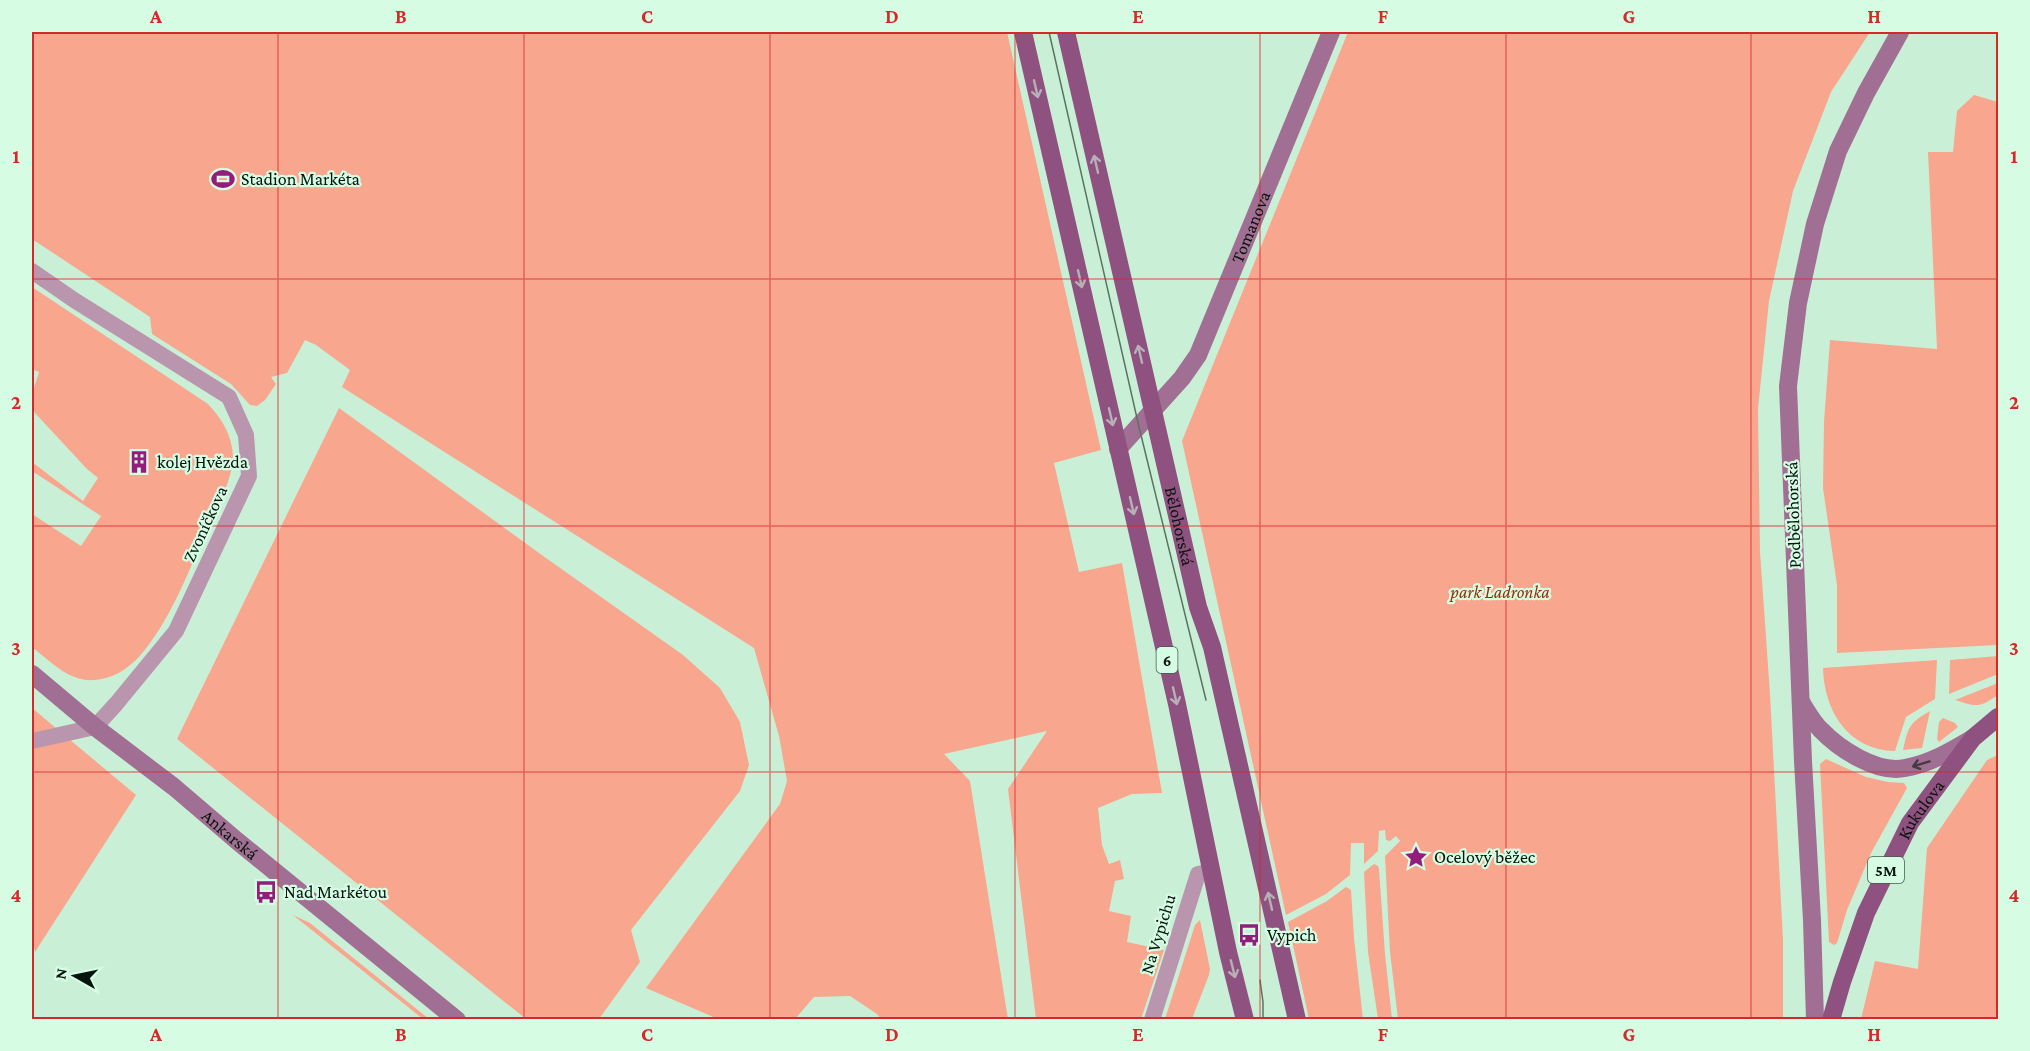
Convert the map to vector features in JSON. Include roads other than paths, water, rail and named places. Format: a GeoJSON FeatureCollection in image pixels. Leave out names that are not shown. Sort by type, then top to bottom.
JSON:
{"type":"FeatureCollection","features":[{"type":"Feature","properties":{"kind":"main road","name":"6"},"geometry":{"type":"LineString","coordinates":[[1023,32],[1174,693],[1228,952],[1245,1020]]}},
{"type":"Feature","properties":{"kind":"main road","name":"Bělohorská"},"geometry":{"type":"LineString","coordinates":[[1066,32],[1198,607],[1212,647],[1297,1020]]}},
{"type":"Feature","properties":{"kind":"main road","name":"Kukulova"},"geometry":{"type":"LineString","coordinates":[[1831,1020],[1866,913],[1910,824],[1973,738],[1998,717]]}},
{"type":"Feature","properties":{"kind":"street","name":"Tomanova"},"geometry":{"type":"LineString","coordinates":[[1118,449],[1182,378],[1198,355],[1330,32]]}},
{"type":"Feature","properties":{"kind":"street","name":"Podbělohorská"},"geometry":{"type":"LineString","coordinates":[[1815,1020],[1788,386],[1798,303],[1815,224],[1838,151],[1866,93],[1900,32]]}},
{"type":"Feature","properties":{"kind":"street","name":"Zvoníčkova"},"geometry":{"type":"LineString","coordinates":[[32,271],[74,300],[229,397],[246,435],[249,476],[176,631],[95,727]]}},
{"type":"Feature","properties":{"kind":"street","name":"Ankarská"},"geometry":{"type":"LineString","coordinates":[[32,674],[95,727],[174,787],[457,1020]]}},
{"type":"Feature","properties":{"kind":"street"},"geometry":{"type":"LineString","coordinates":[[1800,702],[1820,729],[1845,750],[1873,765],[1903,769],[1939,758],[1973,738]]}},
{"type":"Feature","properties":{"kind":"street"},"geometry":{"type":"LineString","coordinates":[[32,741],[95,727]]}},
{"type":"Feature","properties":{"kind":"street","name":"Na Vypichu"},"geometry":{"type":"LineString","coordinates":[[1152,1020],[1198,874],[1212,871]]}},
{"type":"Feature","properties":{"kind":"tram line"},"geometry":{"type":"LineString","coordinates":[[1049,32],[1139,427],[1206,700]]}},
{"type":"Feature","properties":{"kind":"tram line"},"geometry":{"type":"LineString","coordinates":[[1260,980],[1263,1020]]}},
{"type":"Feature","properties":{"kind":"place","name":"Stadion Markéta"},"geometry":{"type":"Point","coordinates":[223,179]}},
{"type":"Feature","properties":{"kind":"place","name":"kolej Hvězda"},"geometry":{"type":"Point","coordinates":[139,462]}},
{"type":"Feature","properties":{"kind":"place","name":"Ocelový běžec"},"geometry":{"type":"Point","coordinates":[1416,857]}},
{"type":"Feature","properties":{"kind":"place","name":"Nad Markétou"},"geometry":{"type":"Point","coordinates":[266,892]}},
{"type":"Feature","properties":{"kind":"place","name":"Vypich"},"geometry":{"type":"Point","coordinates":[1249,935]}},
{"type":"Feature","properties":{"kind":"park label","name":"park Ladronka"},"geometry":{"type":"Point","coordinates":[1500,592]}}]}
